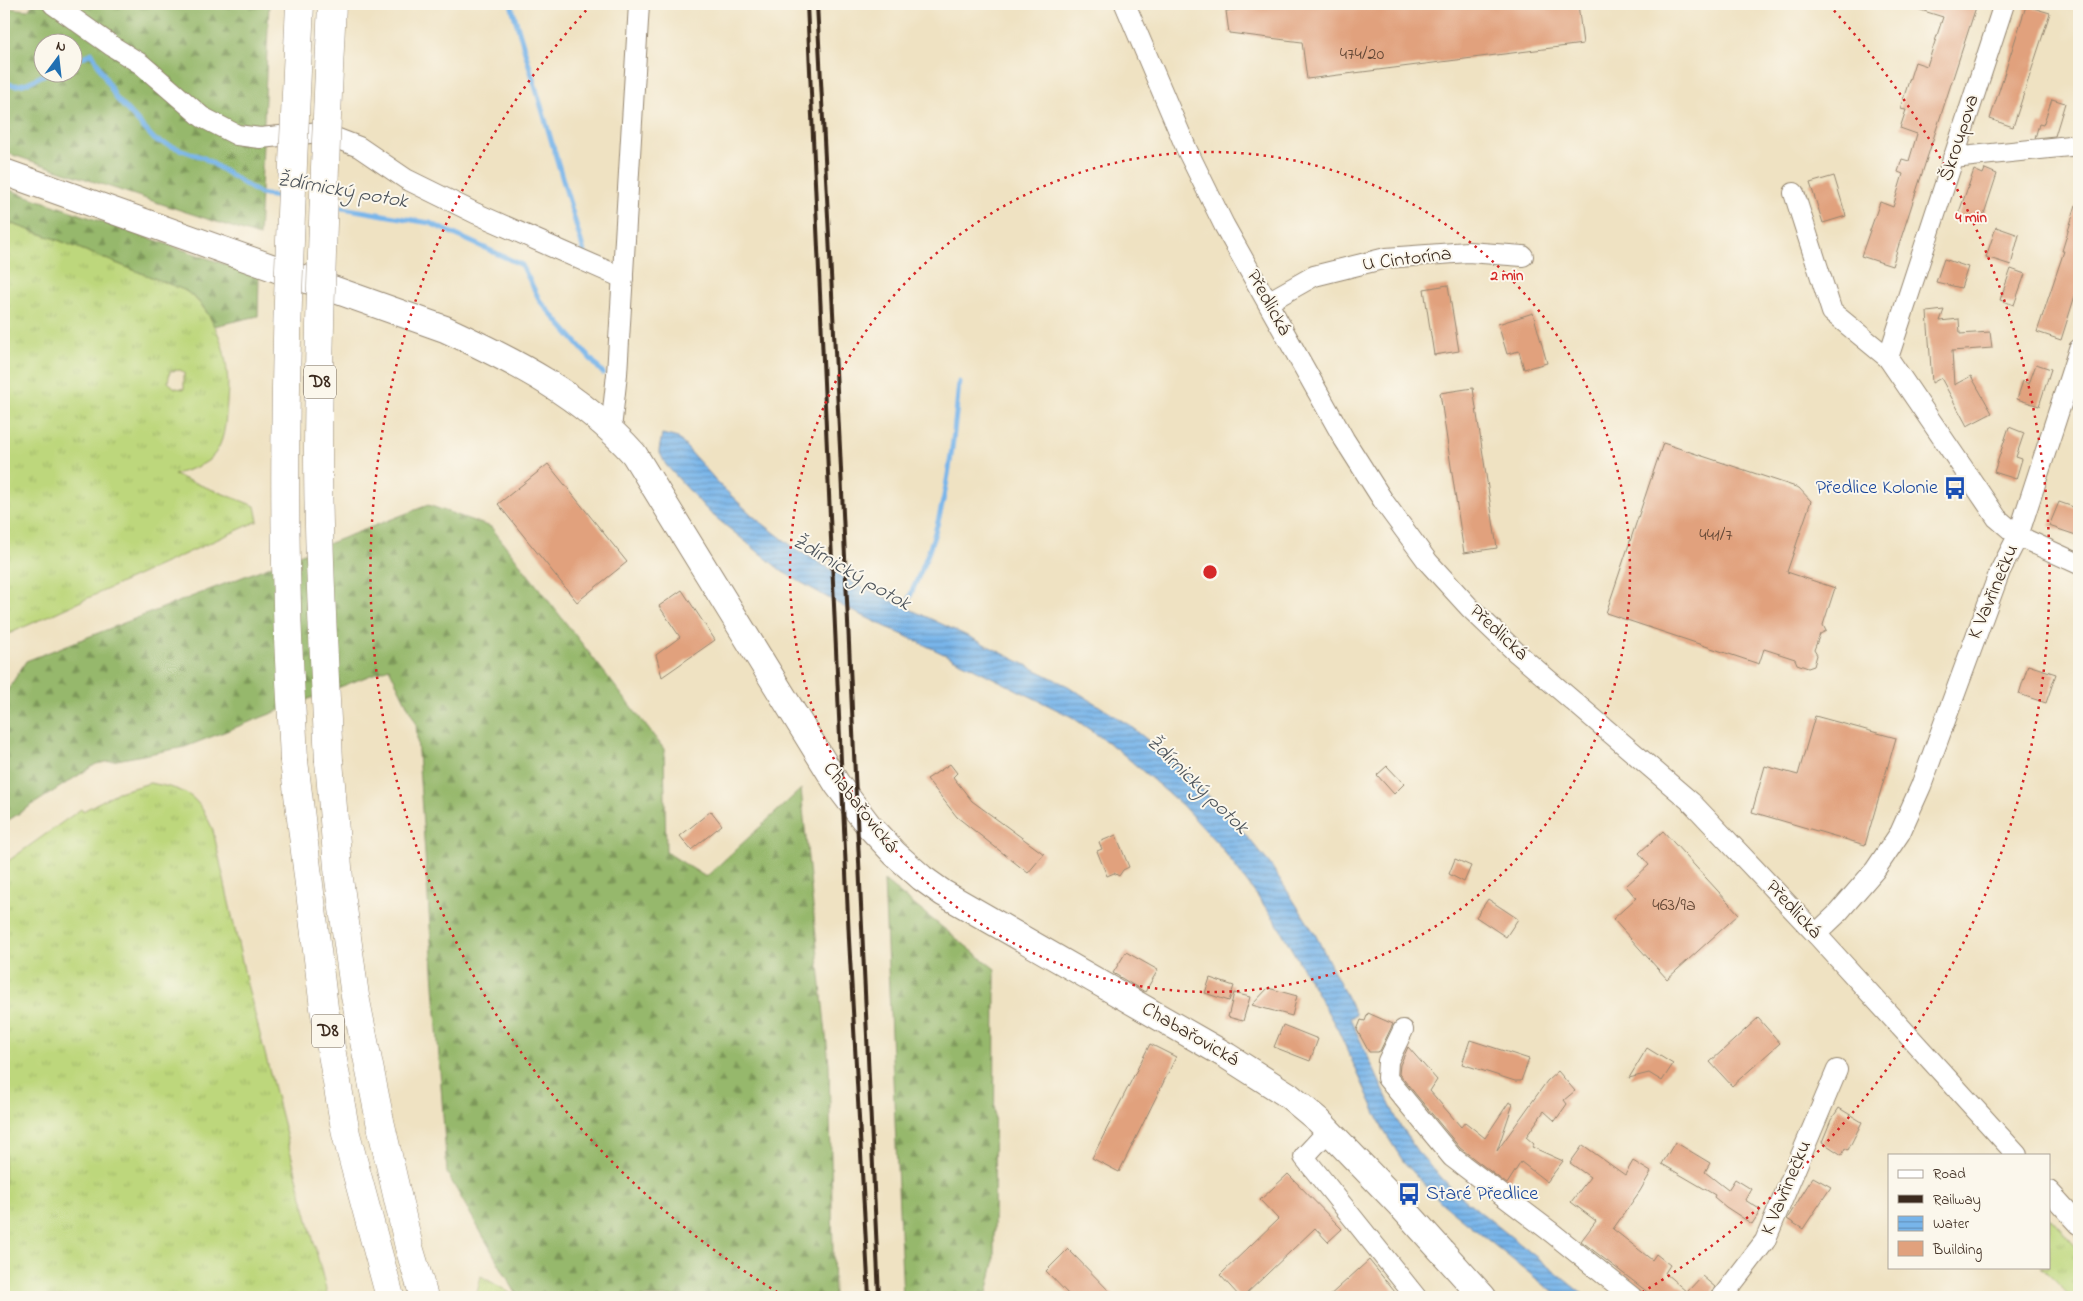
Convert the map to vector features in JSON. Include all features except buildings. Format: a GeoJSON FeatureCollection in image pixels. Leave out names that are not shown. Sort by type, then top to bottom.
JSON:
{"type":"FeatureCollection","features":[{"type":"Feature","properties":{"kind":"highway","name":"D8"},"geometry":{"type":"LineString","coordinates":[[300,4],[290,265],[286,445],[287,604],[294,760],[308,885],[332,1056],[346,1134],[390,1297]]}},
{"type":"Feature","properties":{"kind":"highway","name":"D8"},"geometry":{"type":"LineString","coordinates":[[332,4],[325,145],[318,450],[321,604],[329,761],[339,879],[355,996],[406,1237],[424,1297]]}},
{"type":"Feature","properties":{"kind":"main road","name":"Chabařovická"},"geometry":{"type":"LineString","coordinates":[[4,172],[445,329],[488,349],[566,394],[611,429],[634,454],[837,784],[869,826],[895,854],[922,878],[966,908],[1260,1076],[1288,1095],[1328,1131],[1400,1205],[1483,1297]]}},
{"type":"Feature","properties":{"kind":"street"},"geometry":{"type":"LineString","coordinates":[[53,4],[112,46],[142,64],[202,117],[237,135],[260,138],[320,132],[359,147],[406,179],[475,213],[614,274]]}},
{"type":"Feature","properties":{"kind":"street"},"geometry":{"type":"LineString","coordinates":[[611,429],[618,374],[614,274],[639,4]]}},
{"type":"Feature","properties":{"kind":"street","name":"Předlická"},"geometry":{"type":"LineString","coordinates":[[1125,4],[1186,150],[1224,225],[1344,439],[1384,502],[1428,562],[1470,608],[1517,653],[1691,802],[1816,934],[2016,1154]]}},
{"type":"Feature","properties":{"kind":"street","name":"Škroupova"},"geometry":{"type":"LineString","coordinates":[[1888,358],[2004,4]]}},
{"type":"Feature","properties":{"kind":"street"},"geometry":{"type":"LineString","coordinates":[[1953,158],[2079,145]]}},
{"type":"Feature","properties":{"kind":"street","name":"K Vavřinečku"},"geometry":{"type":"LineString","coordinates":[[1794,193],[1832,312],[1888,358],[1997,518],[2018,536],[2000,571],[1921,786],[1900,832],[1875,870],[1836,915],[1816,934]]}},
{"type":"Feature","properties":{"kind":"street","name":"U Cintorína"},"geometry":{"type":"LineString","coordinates":[[1268,302],[1314,276],[1386,258],[1468,252],[1524,256]]}},
{"type":"Feature","properties":{"kind":"street"},"geometry":{"type":"LineString","coordinates":[[2079,349],[2018,536],[2079,564]]}},
{"type":"Feature","properties":{"kind":"street"},"geometry":{"type":"LineString","coordinates":[[1403,1030],[1388,1061],[1387,1078],[1452,1157],[1552,1232],[1632,1297]]}},
{"type":"Feature","properties":{"kind":"street","name":"K Vavřinečku"},"geometry":{"type":"LineString","coordinates":[[1722,1297],[1765,1241],[1838,1070]]}},
{"type":"Feature","properties":{"kind":"street"},"geometry":{"type":"LineString","coordinates":[[1328,1131],[1304,1157],[1416,1297]]}},
{"type":"Feature","properties":{"kind":"street"},"geometry":{"type":"LineString","coordinates":[[2050,1192],[2079,1224]]}},
{"type":"Feature","properties":{"kind":"green space"},"geometry":{"type":"Polygon","coordinates":[[[4,4],[7,8],[28,10],[33,4],[269,4],[259,236],[4,152],[4,4]]]}},
{"type":"Feature","properties":{"kind":"green space"},"geometry":{"type":"Polygon","coordinates":[[[4,188],[259,276],[258,316],[214,326],[202,305],[184,290],[58,240],[4,221],[4,188]]]}},
{"type":"Feature","properties":{"kind":"green space"},"geometry":{"type":"Polygon","coordinates":[[[4,221],[58,240],[184,290],[201,305],[209,315],[219,337],[226,361],[228,388],[225,426],[220,445],[209,460],[174,475],[255,506],[258,521],[4,636],[4,221]],[[180,370],[170,371],[168,382],[175,388],[184,389],[184,372],[180,370]]]}},
{"type":"Feature","properties":{"kind":"green space"},"geometry":{"type":"Polygon","coordinates":[[[428,505],[491,527],[664,749],[666,852],[706,877],[801,789],[829,1064],[834,1297],[518,1297],[447,1173],[416,723],[389,668],[185,747],[96,764],[4,823],[4,696],[26,661],[428,505]]]}},
{"type":"Feature","properties":{"kind":"green space"},"geometry":{"type":"Polygon","coordinates":[[[150,783],[174,788],[190,796],[202,808],[213,830],[247,984],[328,1297],[300,1295],[300,1297],[4,1297],[4,864],[81,809],[83,811],[118,792],[150,783]]]}},
{"type":"Feature","properties":{"kind":"green space"},"geometry":{"type":"Polygon","coordinates":[[[884,881],[995,969],[994,1263],[986,1297],[903,1297],[884,881]]]}},
{"type":"Feature","properties":{"kind":"green space"},"geometry":{"type":"Polygon","coordinates":[[[2050,1218],[2079,1250],[2079,1297],[2071,1297],[2042,1268],[2050,1268],[2050,1218]]]}},
{"type":"Feature","properties":{"kind":"green space"},"geometry":{"type":"Polygon","coordinates":[[[481,1276],[512,1294],[514,1297],[476,1297],[481,1276]]]}},
{"type":"Feature","properties":{"kind":"water"},"geometry":{"type":"Polygon","coordinates":[[[662,434],[678,438],[722,487],[754,517],[796,549],[854,583],[978,641],[1068,686],[1129,725],[1176,763],[1239,827],[1270,864],[1315,934],[1356,1015],[1350,1018],[1399,1124],[1417,1151],[1453,1190],[1586,1297],[1559,1297],[1442,1203],[1403,1161],[1384,1131],[1338,1030],[1275,920],[1220,846],[1182,805],[1117,749],[1072,717],[844,607],[783,572],[709,512],[666,465],[659,451],[662,434]]]}},
{"type":"Feature","properties":{"kind":"waterway","name":"Ždírnický potok"},"geometry":{"type":"LineString","coordinates":[[511,4],[585,255]]}},
{"type":"Feature","properties":{"kind":"waterway","name":"Ždírnický potok"},"geometry":{"type":"LineString","coordinates":[[82,58],[92,53],[116,98],[155,140],[204,158],[260,194],[283,198]]}},
{"type":"Feature","properties":{"kind":"waterway","name":"Ždírnický potok"},"geometry":{"type":"LineString","coordinates":[[4,82],[21,85],[32,81]]}},
{"type":"Feature","properties":{"kind":"waterway","name":"Ždírnický potok"},"geometry":{"type":"LineString","coordinates":[[331,206],[430,223],[522,265],[540,301],[603,373]]}},
{"type":"Feature","properties":{"kind":"waterway"},"geometry":{"type":"LineString","coordinates":[[904,611],[936,531],[946,489],[959,382]]}},
{"type":"Feature","properties":{"kind":"railway"},"geometry":{"type":"LineString","coordinates":[[807,4],[849,939],[869,1297]]}},
{"type":"Feature","properties":{"kind":"railway"},"geometry":{"type":"LineString","coordinates":[[817,4],[840,448],[879,1297]]}},
{"type":"Feature","properties":{"kind":"place","name":"Předlice Kolonie"},"geometry":{"type":"Point","coordinates":[1955,488]}},
{"type":"Feature","properties":{"kind":"place","name":"Staré Předlice"},"geometry":{"type":"Point","coordinates":[1409,1194]}}]}
